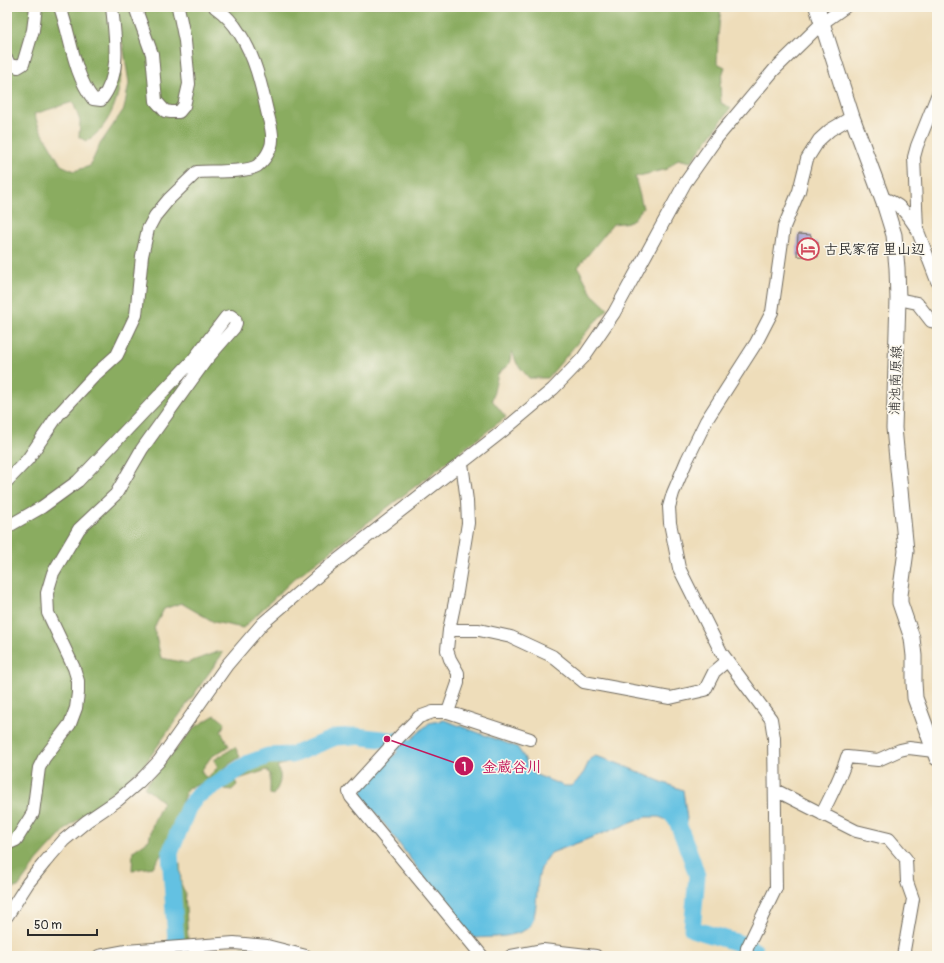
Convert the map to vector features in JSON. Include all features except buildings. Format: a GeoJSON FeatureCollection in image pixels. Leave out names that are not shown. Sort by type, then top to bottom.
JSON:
{"type":"FeatureCollection","features":[{"type":"Feature","properties":{"kind":"main road","name":"浦池南原線"},"geometry":{"type":"LineString","coordinates":[[817,7],[821,24],[852,117],[894,235],[898,299],[894,428],[906,551],[900,603],[912,638],[915,698],[936,754]]}},
{"type":"Feature","properties":{"kind":"street"},"geometry":{"type":"LineString","coordinates":[[7,60],[9,64],[18,67],[22,64],[34,30],[36,7]]}},
{"type":"Feature","properties":{"kind":"street"},"geometry":{"type":"LineString","coordinates":[[60,7],[85,90],[93,99],[101,100],[108,92],[114,74],[116,45],[112,7]]}},
{"type":"Feature","properties":{"kind":"street"},"geometry":{"type":"LineString","coordinates":[[135,7],[152,54],[156,101],[166,111],[179,112],[184,106],[189,84],[185,41],[178,7]]}},
{"type":"Feature","properties":{"kind":"street"},"geometry":{"type":"LineString","coordinates":[[7,481],[28,459],[58,415],[117,354],[136,315],[142,256],[148,229],[155,216],[168,199],[197,172],[240,170],[257,166],[268,154],[272,142],[272,131],[252,56],[240,33],[223,13],[215,7]]}},
{"type":"Feature","properties":{"kind":"street"},"geometry":{"type":"LineString","coordinates":[[7,916],[28,883],[64,840],[87,821],[118,800],[139,782],[159,761],[227,665],[263,623],[326,569],[462,464],[553,389],[583,358],[614,313],[685,183],[716,139],[774,70],[821,24],[845,7]]}},
{"type":"Feature","properties":{"kind":"street"},"geometry":{"type":"LineString","coordinates":[[917,229],[914,157],[937,96]]}},
{"type":"Feature","properties":{"kind":"street"},"geometry":{"type":"LineString","coordinates":[[747,949],[776,888],[774,738],[771,719],[721,652],[679,568],[670,524],[669,507],[684,467],[706,421],[756,343],[772,312],[784,227],[799,192],[807,159],[820,140],[830,130],[852,117]]}},
{"type":"Feature","properties":{"kind":"street"},"geometry":{"type":"LineString","coordinates":[[882,198],[893,202],[904,210],[917,229],[937,281]]}},
{"type":"Feature","properties":{"kind":"street"},"geometry":{"type":"LineString","coordinates":[[898,299],[917,303],[931,321],[937,322]]}},
{"type":"Feature","properties":{"kind":"street"},"geometry":{"type":"LineString","coordinates":[[7,527],[42,507],[78,481],[193,360],[226,317],[231,316],[235,319],[236,323],[234,328],[206,360],[142,449],[116,494],[79,529],[53,573],[46,593],[48,613],[74,668],[78,680],[76,708],[70,724],[38,768],[33,813],[16,840],[7,844]]}},
{"type":"Feature","properties":{"kind":"street"},"geometry":{"type":"LineString","coordinates":[[448,712],[458,683],[458,673],[447,650],[449,630],[457,592],[468,523],[468,501],[462,464]]}},
{"type":"Feature","properties":{"kind":"street"},"geometry":{"type":"LineString","coordinates":[[449,630],[479,630],[510,638],[552,656],[584,682],[670,698],[705,690],[714,672],[727,661]]}},
{"type":"Feature","properties":{"kind":"street"},"geometry":{"type":"LineString","coordinates":[[482,956],[351,797],[349,792],[392,744],[419,717],[433,712],[448,712],[530,739]]}},
{"type":"Feature","properties":{"kind":"street"},"geometry":{"type":"LineString","coordinates":[[822,814],[843,771],[847,757],[878,760],[905,749],[936,754]]}},
{"type":"Feature","properties":{"kind":"street"},"geometry":{"type":"LineString","coordinates":[[775,790],[856,831],[889,839],[906,859],[907,882],[913,899],[903,956]]}},
{"type":"Feature","properties":{"kind":"street"},"geometry":{"type":"LineString","coordinates":[[99,956],[126,951],[218,944],[250,944],[267,946],[306,956]]}},
{"type":"Feature","properties":{"kind":"street"},"geometry":{"type":"LineString","coordinates":[[511,956],[534,953],[543,950],[596,956]]}},
{"type":"Feature","properties":{"kind":"green space"},"geometry":{"type":"Polygon","coordinates":[[[7,7],[721,7],[717,63],[725,67],[720,84],[721,103],[731,108],[691,162],[678,159],[667,169],[635,177],[643,208],[631,222],[613,224],[578,267],[592,294],[608,309],[593,324],[548,378],[529,378],[517,364],[512,351],[509,364],[498,374],[492,400],[506,417],[295,578],[243,628],[214,622],[181,603],[164,609],[154,628],[161,658],[187,663],[217,652],[223,653],[145,764],[65,830],[37,861],[18,887],[7,890],[7,7]],[[112,30],[119,52],[121,76],[117,98],[113,109],[102,128],[94,135],[86,141],[79,137],[80,121],[73,102],[34,114],[39,127],[61,165],[74,171],[90,166],[100,144],[124,109],[129,83],[123,44],[112,30]]]}},
{"type":"Feature","properties":{"kind":"green space"},"geometry":{"type":"Polygon","coordinates":[[[215,715],[225,723],[221,731],[229,746],[211,757],[201,771],[205,777],[208,777],[218,767],[214,760],[235,747],[240,757],[228,765],[213,780],[187,788],[181,805],[181,817],[165,849],[153,867],[132,870],[133,851],[149,840],[153,823],[163,802],[144,787],[194,728],[215,715]]]}},
{"type":"Feature","properties":{"kind":"green space"},"geometry":{"type":"Polygon","coordinates":[[[304,754],[298,760],[277,766],[280,773],[280,781],[273,795],[270,794],[270,774],[267,770],[235,780],[237,785],[232,790],[225,789],[222,784],[252,765],[269,760],[290,759],[304,754]]]}},
{"type":"Feature","properties":{"kind":"green space"},"geometry":{"type":"Polygon","coordinates":[[[180,864],[181,884],[185,893],[188,940],[179,940],[174,865],[180,864]]]}},
{"type":"Feature","properties":{"kind":"green space"},"geometry":{"type":"Polygon","coordinates":[[[242,947],[291,956],[241,956],[242,947]]]}},
{"type":"Feature","properties":{"kind":"water"},"geometry":{"type":"Polygon","coordinates":[[[444,720],[517,747],[534,774],[564,786],[572,786],[584,772],[590,759],[595,756],[617,763],[683,790],[687,819],[685,824],[672,822],[659,817],[646,817],[551,853],[540,872],[534,918],[528,928],[516,934],[474,938],[463,929],[376,813],[364,801],[362,796],[362,790],[371,776],[429,723],[444,720]]]}},
{"type":"Feature","properties":{"kind":"waterway"},"geometry":{"type":"LineString","coordinates":[[176,956],[170,853],[188,808],[197,796],[249,763],[268,756],[292,755],[336,737],[356,736],[398,741],[421,760]]}},
{"type":"Feature","properties":{"kind":"waterway"},"geometry":{"type":"LineString","coordinates":[[664,805],[677,821],[697,876],[692,929],[745,945],[755,951]]}},
{"type":"Feature","properties":{"kind":"place","name":"古民家宿 里山辺"},"geometry":{"type":"Point","coordinates":[808,249]}},
{"type":"Feature","properties":{"kind":"place","name":"金蔵谷川"},"geometry":{"type":"Point","coordinates":[387,739]}}]}
